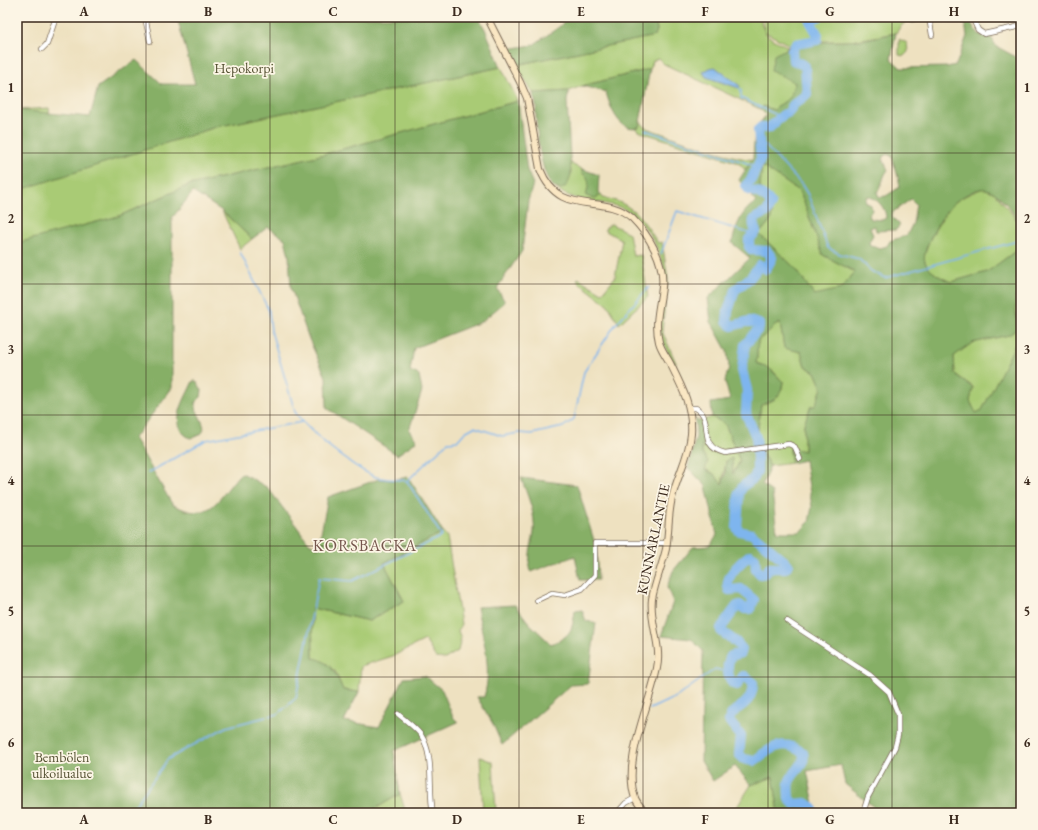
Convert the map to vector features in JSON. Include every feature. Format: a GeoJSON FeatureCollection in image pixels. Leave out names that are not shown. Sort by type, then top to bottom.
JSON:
{"type":"FeatureCollection","features":[{"type":"Feature","properties":{"kind":"main road","name":"KUNNARLANTIE"},"geometry":{"type":"LineString","coordinates":[[487,17],[527,98],[540,169],[544,178],[553,190],[563,198],[572,202],[606,207],[621,211],[631,217],[644,232],[654,249],[663,275],[657,313],[658,338],[660,345],[685,391],[690,408],[691,434],[688,454],[672,497],[667,543],[652,597],[651,615],[658,649],[658,666],[634,759],[633,789],[635,798],[645,813]]}},
{"type":"Feature","properties":{"kind":"street"},"geometry":{"type":"LineString","coordinates":[[42,49],[47,44],[56,17]]}},
{"type":"Feature","properties":{"kind":"street"},"geometry":{"type":"LineString","coordinates":[[145,17],[150,41]]}},
{"type":"Feature","properties":{"kind":"street"},"geometry":{"type":"LineString","coordinates":[[929,17],[932,35]]}},
{"type":"Feature","properties":{"kind":"street"},"geometry":{"type":"LineString","coordinates":[[972,17],[980,32],[987,34],[1021,26]]}},
{"type":"Feature","properties":{"kind":"street"},"geometry":{"type":"LineString","coordinates":[[690,408],[696,408],[703,415],[710,446],[715,451],[725,453],[789,444],[795,447],[800,459]]}},
{"type":"Feature","properties":{"kind":"street"},"geometry":{"type":"LineString","coordinates":[[537,600],[552,593],[565,594],[582,588],[595,575],[595,543],[667,543]]}},
{"type":"Feature","properties":{"kind":"street"},"geometry":{"type":"LineString","coordinates":[[787,621],[870,675],[889,692],[898,714],[898,735],[895,747],[868,797],[863,813]]}},
{"type":"Feature","properties":{"kind":"street"},"geometry":{"type":"LineString","coordinates":[[398,714],[421,736],[425,747],[431,781],[434,813]]}},
{"type":"Feature","properties":{"kind":"street"},"geometry":{"type":"LineString","coordinates":[[617,813],[626,802],[635,798]]}},
{"type":"Feature","properties":{"kind":"green space","name":"Hepokorpi"},"geometry":{"type":"Polygon","coordinates":[[[177,17],[478,17],[485,29],[501,67],[216,127],[17,191],[17,110],[90,117],[98,87],[136,60],[162,84],[195,84],[177,17]]]}},
{"type":"Feature","properties":{"kind":"green space"},"geometry":{"type":"Polygon","coordinates":[[[569,17],[655,17],[657,30],[655,36],[516,65],[507,49],[533,45],[559,27],[569,17]]]}},
{"type":"Feature","properties":{"kind":"green space"},"geometry":{"type":"Polygon","coordinates":[[[655,17],[761,17],[763,29],[766,33],[773,39],[789,47],[786,48],[795,83],[790,97],[774,110],[763,107],[760,109],[664,64],[658,58],[653,61],[650,69],[582,86],[569,91],[533,93],[516,65],[654,36],[657,30],[655,17]]]}},
{"type":"Feature","properties":{"kind":"green space"},"geometry":{"type":"Polygon","coordinates":[[[764,17],[921,17],[922,20],[912,23],[910,18],[896,33],[851,41],[817,41],[791,46],[764,30],[764,17]]]}},
{"type":"Feature","properties":{"kind":"green space"},"geometry":{"type":"Polygon","coordinates":[[[964,17],[968,17],[976,32],[982,36],[991,37],[996,46],[1021,60],[1021,225],[1006,203],[996,194],[985,189],[973,191],[954,203],[945,213],[934,231],[924,256],[925,262],[929,269],[951,282],[987,272],[1021,247],[1021,296],[1015,297],[1017,329],[1009,335],[972,343],[954,356],[955,374],[973,388],[970,401],[976,413],[982,410],[1015,345],[1021,350],[1021,813],[881,813],[845,784],[841,765],[807,771],[816,813],[779,813],[773,777],[751,785],[735,766],[713,781],[701,761],[703,651],[691,639],[661,636],[673,602],[667,587],[673,571],[693,547],[709,546],[717,535],[706,486],[688,468],[696,437],[695,419],[700,421],[707,442],[702,444],[702,453],[708,461],[705,470],[714,474],[722,484],[725,475],[726,461],[732,458],[733,474],[740,461],[725,424],[712,417],[711,403],[730,400],[725,381],[729,367],[727,351],[711,322],[708,298],[750,258],[732,243],[735,231],[743,214],[756,202],[739,180],[753,158],[755,129],[766,115],[760,109],[763,106],[774,110],[790,97],[795,83],[771,70],[774,55],[792,47],[811,43],[873,38],[896,33],[891,59],[901,68],[947,67],[956,65],[967,36],[964,17]],[[886,154],[883,159],[888,170],[877,192],[879,197],[886,196],[900,187],[892,156],[886,154]],[[762,166],[760,187],[774,203],[771,220],[759,234],[796,269],[814,295],[841,289],[855,272],[823,255],[800,192],[762,166]],[[867,196],[865,202],[871,205],[872,210],[869,215],[871,219],[882,220],[886,218],[883,207],[877,201],[867,196]],[[911,199],[893,212],[892,217],[900,225],[896,230],[876,231],[875,226],[870,228],[873,235],[869,242],[870,246],[880,248],[887,246],[890,241],[907,235],[913,223],[916,204],[911,199]],[[780,323],[759,340],[756,363],[768,367],[783,382],[779,395],[774,400],[761,405],[758,427],[760,450],[770,466],[762,485],[772,492],[777,532],[800,532],[809,522],[812,507],[805,460],[791,463],[790,448],[804,451],[804,424],[811,406],[815,406],[822,388],[815,372],[805,366],[801,352],[784,348],[780,323]]]}},
{"type":"Feature","properties":{"kind":"green space"},"geometry":{"type":"Polygon","coordinates":[[[899,39],[907,43],[908,52],[904,56],[899,55],[899,39]]]}},
{"type":"Feature","properties":{"kind":"green space"},"geometry":{"type":"Polygon","coordinates":[[[501,67],[518,101],[317,156],[189,185],[119,216],[60,232],[17,813],[17,110],[49,108],[55,178],[216,127],[501,67]]]}},
{"type":"Feature","properties":{"kind":"green space"},"geometry":{"type":"Polygon","coordinates":[[[650,69],[639,127],[632,128],[621,123],[610,105],[606,92],[582,86],[650,69]]]}},
{"type":"Feature","properties":{"kind":"green space"},"geometry":{"type":"Polygon","coordinates":[[[569,91],[567,101],[571,175],[567,185],[561,189],[554,187],[544,170],[539,144],[536,106],[533,93],[569,91]]]}},
{"type":"Feature","properties":{"kind":"green space","name":"Bembölen ulkoilualue"},"geometry":{"type":"Polygon","coordinates":[[[518,101],[527,170],[533,184],[528,201],[522,251],[497,288],[505,302],[481,322],[414,348],[410,371],[419,375],[422,391],[409,430],[417,441],[397,455],[327,408],[326,377],[309,339],[291,288],[289,256],[285,239],[268,227],[252,239],[222,211],[193,192],[172,218],[172,388],[134,438],[172,504],[185,510],[195,512],[204,511],[212,507],[218,501],[239,475],[244,474],[268,488],[309,543],[318,548],[328,497],[379,479],[393,480],[408,477],[443,532],[384,563],[404,601],[369,621],[312,608],[313,658],[319,659],[332,669],[343,690],[359,692],[344,721],[379,727],[404,678],[425,676],[442,690],[453,717],[458,722],[394,751],[400,794],[368,813],[17,813],[17,243],[119,216],[189,185],[317,156],[518,101]]]}},
{"type":"Feature","properties":{"kind":"green space"},"geometry":{"type":"Polygon","coordinates":[[[640,121],[646,128],[684,141],[733,156],[753,159],[745,170],[736,162],[638,131],[635,128],[639,127],[640,121]]]}},
{"type":"Feature","properties":{"kind":"green space"},"geometry":{"type":"Polygon","coordinates":[[[570,161],[573,165],[582,169],[582,173],[590,182],[587,191],[597,198],[601,195],[603,198],[622,203],[630,208],[642,220],[658,243],[662,242],[668,279],[662,331],[676,363],[675,364],[663,344],[660,331],[659,325],[665,291],[665,281],[661,259],[652,238],[639,220],[623,208],[574,197],[554,187],[571,175],[570,161]]]}},
{"type":"Feature","properties":{"kind":"green space"},"geometry":{"type":"Polygon","coordinates":[[[762,165],[800,192],[823,255],[855,272],[841,289],[814,296],[796,269],[759,234],[771,220],[760,187],[762,165]]]}},
{"type":"Feature","properties":{"kind":"green space"},"geometry":{"type":"Polygon","coordinates":[[[582,169],[599,175],[598,191],[601,195],[594,199],[586,196],[588,180],[582,173],[582,169]]]}},
{"type":"Feature","properties":{"kind":"green space"},"geometry":{"type":"Polygon","coordinates":[[[984,188],[995,193],[1021,225],[1021,247],[987,272],[951,282],[929,269],[925,262],[924,256],[926,249],[934,231],[954,203],[968,194],[984,188]]]}},
{"type":"Feature","properties":{"kind":"green space"},"geometry":{"type":"Polygon","coordinates":[[[222,211],[252,239],[240,249],[222,211]]]}},
{"type":"Feature","properties":{"kind":"green space"},"geometry":{"type":"Polygon","coordinates":[[[611,224],[629,233],[633,256],[641,255],[648,297],[619,324],[608,305],[577,281],[578,278],[602,293],[615,277],[622,240],[604,230],[611,224]]]}},
{"type":"Feature","properties":{"kind":"green space"},"geometry":{"type":"Polygon","coordinates":[[[1021,296],[1021,350],[1015,346],[982,411],[975,413],[970,401],[973,387],[955,374],[954,356],[972,343],[1008,335],[1015,297],[1021,296]]]}},
{"type":"Feature","properties":{"kind":"green space"},"geometry":{"type":"Polygon","coordinates":[[[780,323],[784,347],[801,352],[805,366],[815,372],[822,388],[815,407],[811,406],[804,424],[804,451],[790,449],[791,463],[770,466],[760,450],[758,427],[761,405],[782,389],[783,382],[773,371],[756,363],[759,340],[770,331],[772,327],[780,323]]]}},
{"type":"Feature","properties":{"kind":"green space"},"geometry":{"type":"Polygon","coordinates":[[[193,381],[196,381],[202,390],[201,397],[195,403],[204,429],[198,436],[190,438],[183,433],[179,426],[179,419],[180,411],[193,381]]]}},
{"type":"Feature","properties":{"kind":"green space"},"geometry":{"type":"Polygon","coordinates":[[[712,417],[725,424],[740,461],[733,474],[726,461],[722,484],[714,474],[705,469],[702,453],[702,444],[707,442],[700,421],[712,417]]]}},
{"type":"Feature","properties":{"kind":"green space"},"geometry":{"type":"Polygon","coordinates":[[[521,478],[577,485],[596,547],[598,580],[580,580],[575,556],[531,572],[530,556],[534,532],[534,518],[521,478]]]}},
{"type":"Feature","properties":{"kind":"green space"},"geometry":{"type":"Polygon","coordinates":[[[443,532],[447,537],[461,624],[458,631],[461,638],[458,651],[445,659],[436,658],[425,640],[393,656],[361,666],[359,692],[343,690],[335,671],[313,658],[312,608],[369,621],[404,601],[384,563],[443,532]]]}},
{"type":"Feature","properties":{"kind":"green space"},"geometry":{"type":"Polygon","coordinates":[[[515,605],[529,623],[551,644],[567,635],[573,623],[575,611],[582,610],[586,621],[596,623],[588,684],[571,685],[502,745],[493,724],[477,697],[484,697],[487,663],[477,607],[515,605]]]}},
{"type":"Feature","properties":{"kind":"green space"},"geometry":{"type":"Polygon","coordinates":[[[480,757],[493,762],[496,813],[483,813],[480,757]]]}},
{"type":"Feature","properties":{"kind":"green space"},"geometry":{"type":"Polygon","coordinates":[[[773,777],[779,813],[736,813],[735,810],[751,785],[773,777]]]}},
{"type":"Feature","properties":{"kind":"green space"},"geometry":{"type":"Polygon","coordinates":[[[400,794],[406,813],[368,813],[400,794]]]}},
{"type":"Feature","properties":{"kind":"water"},"geometry":{"type":"Polygon","coordinates":[[[715,67],[740,86],[739,88],[706,77],[703,72],[715,67]]]}},
{"type":"Feature","properties":{"kind":"waterway"},"geometry":{"type":"LineString","coordinates":[[757,446],[756,437],[746,414],[747,390],[742,370],[745,345],[759,328],[759,324],[749,321],[732,326],[727,321],[728,311],[735,290],[750,278],[760,265],[766,269],[772,258],[767,251],[752,250],[749,247],[749,239],[756,232],[754,224],[755,219],[767,212],[771,204],[762,195],[749,190],[746,185],[751,180],[761,158],[758,130],[761,127],[769,128],[783,115],[789,112],[793,105],[807,94],[805,66],[793,60],[792,51],[796,44],[817,40],[818,35],[810,21],[812,18],[819,17]]}},
{"type":"Feature","properties":{"kind":"waterway"},"geometry":{"type":"LineString","coordinates":[[739,88],[741,90],[741,98],[781,117]]}},
{"type":"Feature","properties":{"kind":"waterway"},"geometry":{"type":"LineString","coordinates":[[645,130],[756,166]]}},
{"type":"Feature","properties":{"kind":"waterway"},"geometry":{"type":"LineString","coordinates":[[759,139],[802,185],[808,195],[828,248],[840,254],[859,259],[871,271],[885,278],[1021,240]]}},
{"type":"Feature","properties":{"kind":"waterway"},"geometry":{"type":"LineString","coordinates":[[661,254],[677,211],[755,235]]}},
{"type":"Feature","properties":{"kind":"waterway"},"geometry":{"type":"LineString","coordinates":[[240,252],[269,311],[271,331],[295,412],[320,439],[364,471],[377,477],[407,481],[442,536],[352,581],[319,578],[296,698],[278,714],[270,716]]}},
{"type":"Feature","properties":{"kind":"waterway"},"geometry":{"type":"LineString","coordinates":[[407,481],[448,442],[457,441],[465,432],[474,427],[502,436],[519,433],[532,434],[563,427],[574,419],[584,372],[615,325],[649,287]]}},
{"type":"Feature","properties":{"kind":"waterway"},"geometry":{"type":"LineString","coordinates":[[148,473],[206,440],[302,422]]}},
{"type":"Feature","properties":{"kind":"waterway"},"geometry":{"type":"LineString","coordinates":[[757,451],[757,471],[754,478],[743,486],[739,493],[737,528],[739,531],[752,534],[788,564],[786,568],[769,568],[766,573],[760,574],[756,569],[755,558],[750,555],[734,570],[728,580],[729,590],[741,589],[754,600],[750,609],[745,609],[740,605],[737,606],[721,628],[721,631],[736,642],[742,649],[741,653],[731,656],[729,659],[728,674],[731,681],[733,684],[737,685],[743,676],[745,676],[753,683],[752,692],[749,698],[734,712],[729,721],[741,736],[739,754],[744,759],[753,761],[771,749],[785,745],[794,747],[803,753],[804,757],[802,764],[789,782],[789,799],[794,804],[806,803],[812,807],[814,813]]}},
{"type":"Feature","properties":{"kind":"waterway"},"geometry":{"type":"LineString","coordinates":[[650,709],[678,696],[715,669],[728,672]]}},
{"type":"Feature","properties":{"kind":"waterway"},"geometry":{"type":"LineString","coordinates":[[131,811],[168,759],[226,727],[266,717]]}},
{"type":"Feature","properties":{"kind":"district","name":"KORSBACKA"},"geometry":{"type":"Point","coordinates":[365,545]}}]}
